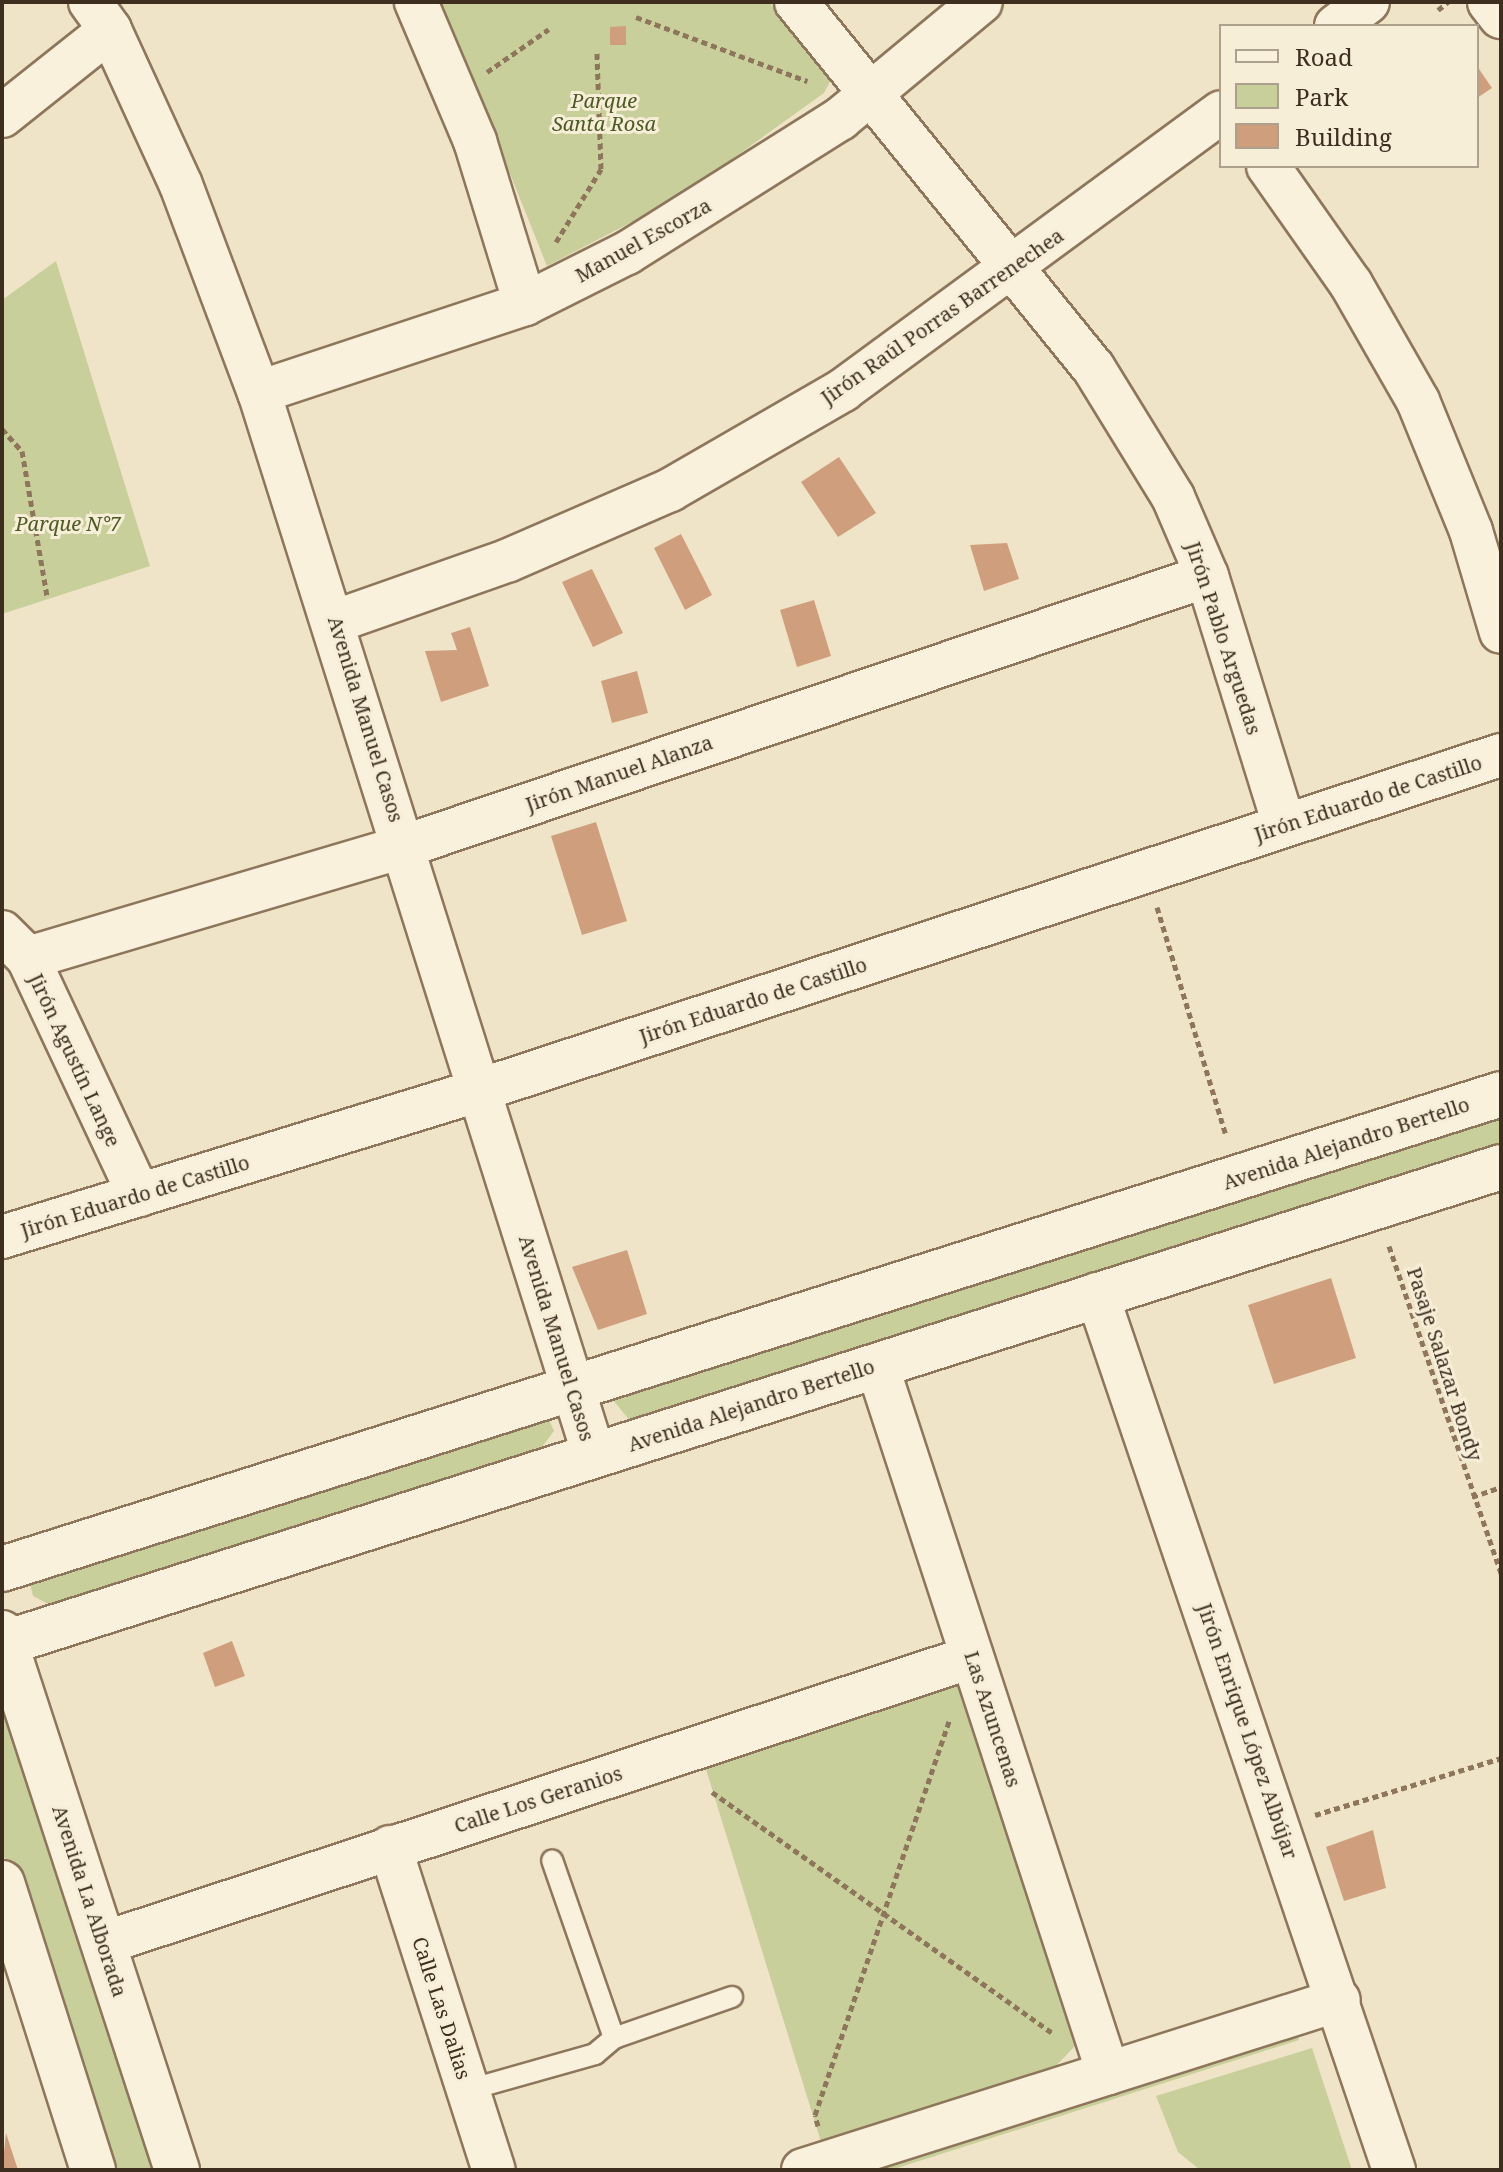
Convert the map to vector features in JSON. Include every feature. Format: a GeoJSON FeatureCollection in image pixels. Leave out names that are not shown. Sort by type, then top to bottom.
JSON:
{"type":"FeatureCollection","features":[{"type":"Feature","properties":{"kind":"main road"},"geometry":{"type":"LineString","coordinates":[[1490,2],[1501,16]]}},
{"type":"Feature","properties":{"kind":"main road","name":"Avenida Alejandro Bertello"},"geometry":{"type":"LineString","coordinates":[[2,1569],[1501,1094]]}},
{"type":"Feature","properties":{"kind":"main road","name":"Avenida Alejandro Bertello"},"geometry":{"type":"LineString","coordinates":[[3,1640],[1501,1167]]}},
{"type":"Feature","properties":{"kind":"main road","name":"Avenida La Alborada"},"geometry":{"type":"LineString","coordinates":[[3,1640],[177,2170]]}},
{"type":"Feature","properties":{"kind":"main road"},"geometry":{"type":"LineString","coordinates":[[2,1883],[14,1962],[93,2170]]}},
{"type":"Feature","properties":{"kind":"street"},"geometry":{"type":"LineString","coordinates":[[416,2],[475,141],[525,304]]}},
{"type":"Feature","properties":{"kind":"street","name":"Jirón Pablo Arguedas"},"geometry":{"type":"LineString","coordinates":[[796,2],[1093,367],[1173,497],[1207,576],[1284,825]]}},
{"type":"Feature","properties":{"kind":"street","name":"Manuel Escorza"},"geometry":{"type":"LineString","coordinates":[[259,392],[525,304],[729,192],[840,119],[869,91],[981,2]]}},
{"type":"Feature","properties":{"kind":"street"},"geometry":{"type":"LineString","coordinates":[[1339,24],[1368,2]]}},
{"type":"Feature","properties":{"kind":"street"},"geometry":{"type":"LineString","coordinates":[[2,116],[100,16]]}},
{"type":"Feature","properties":{"kind":"street","name":"Avenida Manuel Casos"},"geometry":{"type":"LineString","coordinates":[[100,16],[181,185],[259,392],[336,621],[594,1455]]}},
{"type":"Feature","properties":{"kind":"street","name":"Jirón Raúl Porras Barrenechea"},"geometry":{"type":"LineString","coordinates":[[336,621],[509,560],[670,490],[843,390],[1219,113]]}},
{"type":"Feature","properties":{"kind":"street"},"geometry":{"type":"LineString","coordinates":[[1269,168],[1351,284],[1418,401],[1471,531],[1501,632]]}},
{"type":"Feature","properties":{"kind":"street","name":"Jirón Manuel Alanza"},"geometry":{"type":"LineString","coordinates":[[15,945],[405,846],[1207,576]]}},
{"type":"Feature","properties":{"kind":"street","name":"Jirón Eduardo de Castillo"},"geometry":{"type":"LineString","coordinates":[[2,1237],[480,1090],[1501,755]]}},
{"type":"Feature","properties":{"kind":"street","name":"Jirón Agustín Lange"},"geometry":{"type":"LineString","coordinates":[[15,945],[139,1195]]}},
{"type":"Feature","properties":{"kind":"street","name":"Jirón Enrique López Albújar"},"geometry":{"type":"LineString","coordinates":[[1097,1294],[1281,1825],[1394,2170]]}},
{"type":"Feature","properties":{"kind":"street","name":"Las Azuncenas"},"geometry":{"type":"LineString","coordinates":[[877,1365],[1108,2073]]}},
{"type":"Feature","properties":{"kind":"street","name":"Calle Los Geranios"},"geometry":{"type":"LineString","coordinates":[[104,1943],[972,1657]]}},
{"type":"Feature","properties":{"kind":"street","name":"Calle Las Dalias"},"geometry":{"type":"LineString","coordinates":[[390,1847],[494,2170]]}},
{"type":"Feature","properties":{"kind":"street"},"geometry":{"type":"LineString","coordinates":[[816,2166],[1339,2000]]}},
{"type":"Feature","properties":{"kind":"lane"},"geometry":{"type":"LineString","coordinates":[[552,1860],[614,2038]]}},
{"type":"Feature","properties":{"kind":"lane"},"geometry":{"type":"LineString","coordinates":[[468,2090],[595,2054],[614,2038],[732,1997]]}},
{"type":"Feature","properties":{"kind":"path"},"geometry":{"type":"LineString","coordinates":[[1438,10],[1448,2]]}},
{"type":"Feature","properties":{"kind":"path"},"geometry":{"type":"LineString","coordinates":[[636,17],[815,84]]}},
{"type":"Feature","properties":{"kind":"path"},"geometry":{"type":"LineString","coordinates":[[484,74],[549,29]]}},
{"type":"Feature","properties":{"kind":"path"},"geometry":{"type":"LineString","coordinates":[[550,251],[601,169],[597,52]]}},
{"type":"Feature","properties":{"kind":"path"},"geometry":{"type":"LineString","coordinates":[[2,429],[22,451],[47,596]]}},
{"type":"Feature","properties":{"kind":"path"},"geometry":{"type":"LineString","coordinates":[[1155,900],[1226,1136]]}},
{"type":"Feature","properties":{"kind":"path","name":"Pasaje Salazar Bondy"},"geometry":{"type":"LineString","coordinates":[[1375,1208],[1501,1574]]}},
{"type":"Feature","properties":{"kind":"path"},"geometry":{"type":"LineString","coordinates":[[1472,1497],[1501,1487]]}},
{"type":"Feature","properties":{"kind":"path"},"geometry":{"type":"LineString","coordinates":[[816,2166],[815,2115],[951,1716]]}},
{"type":"Feature","properties":{"kind":"path"},"geometry":{"type":"LineString","coordinates":[[1281,1825],[1501,1758]]}},
{"type":"Feature","properties":{"kind":"path"},"geometry":{"type":"LineString","coordinates":[[712,1792],[883,1910],[1058,2037]]}},
{"type":"Feature","properties":{"kind":"green space","name":"Parque Santa Rosa"},"geometry":{"type":"Polygon","coordinates":[[[441,2],[769,2],[832,78],[824,93],[678,198],[547,266],[441,2]]]}},
{"type":"Feature","properties":{"kind":"green space","name":"Parque N°7"},"geometry":{"type":"Polygon","coordinates":[[[56,261],[150,566],[2,614],[2,300],[56,261]]]}},
{"type":"Feature","properties":{"kind":"green space"},"geometry":{"type":"Polygon","coordinates":[[[1501,1108],[1501,1155],[631,1422],[608,1394],[1501,1108]]]}},
{"type":"Feature","properties":{"kind":"green space"},"geometry":{"type":"Polygon","coordinates":[[[547,1415],[554,1431],[542,1447],[54,1607],[33,1596],[29,1580],[547,1415]]]}},
{"type":"Feature","properties":{"kind":"green space"},"geometry":{"type":"Polygon","coordinates":[[[963,1670],[1075,2046],[1052,2070],[821,2142],[705,1766],[963,1670]]]}},
{"type":"Feature","properties":{"kind":"green space"},"geometry":{"type":"Polygon","coordinates":[[[2,1698],[155,2170],[106,2170],[2,1850],[2,1698]]]}},
{"type":"Feature","properties":{"kind":"green space"},"geometry":{"type":"Polygon","coordinates":[[[1295,2029],[1299,2040],[891,2170],[846,2170],[1295,2029]]]}},
{"type":"Feature","properties":{"kind":"green space"},"geometry":{"type":"Polygon","coordinates":[[[1312,2048],[1352,2170],[1200,2170],[1178,2152],[1156,2096],[1312,2048]]]}},
{"type":"Feature","properties":{"kind":"building"},"geometry":{"type":"Polygon","coordinates":[[[626,26],[626,45],[610,45],[610,27],[626,26]]]}},
{"type":"Feature","properties":{"kind":"building"},"geometry":{"type":"Polygon","coordinates":[[[1479,69],[1492,88],[1479,97],[1479,69]]]}},
{"type":"Feature","properties":{"kind":"building"},"geometry":{"type":"Polygon","coordinates":[[[839,457],[876,513],[838,537],[801,482],[839,457]]]}},
{"type":"Feature","properties":{"kind":"building"},"geometry":{"type":"Polygon","coordinates":[[[681,534],[712,595],[685,610],[654,548],[681,534]]]}},
{"type":"Feature","properties":{"kind":"building"},"geometry":{"type":"Polygon","coordinates":[[[1007,543],[1019,579],[984,591],[970,545],[1007,543]]]}},
{"type":"Feature","properties":{"kind":"building"},"geometry":{"type":"Polygon","coordinates":[[[592,569],[623,633],[593,647],[562,582],[592,569]]]}},
{"type":"Feature","properties":{"kind":"building"},"geometry":{"type":"Polygon","coordinates":[[[814,600],[831,656],[797,667],[780,610],[814,600]]]}},
{"type":"Feature","properties":{"kind":"building"},"geometry":{"type":"Polygon","coordinates":[[[470,627],[489,686],[441,702],[425,651],[457,650],[451,633],[470,627]]]}},
{"type":"Feature","properties":{"kind":"building"},"geometry":{"type":"Polygon","coordinates":[[[637,671],[648,713],[612,723],[601,681],[637,671]]]}},
{"type":"Feature","properties":{"kind":"building"},"geometry":{"type":"Polygon","coordinates":[[[596,822],[627,921],[582,935],[551,836],[596,822]]]}},
{"type":"Feature","properties":{"kind":"building"},"geometry":{"type":"Polygon","coordinates":[[[627,1250],[647,1314],[598,1330],[572,1267],[627,1250]]]}},
{"type":"Feature","properties":{"kind":"building"},"geometry":{"type":"Polygon","coordinates":[[[1331,1278],[1356,1358],[1274,1384],[1248,1305],[1331,1278]]]}},
{"type":"Feature","properties":{"kind":"building"},"geometry":{"type":"Polygon","coordinates":[[[232,1641],[245,1676],[215,1687],[203,1653],[232,1641]]]}},
{"type":"Feature","properties":{"kind":"building"},"geometry":{"type":"Polygon","coordinates":[[[1373,1830],[1386,1888],[1344,1901],[1326,1847],[1373,1830]]]}},
{"type":"Feature","properties":{"kind":"building"},"geometry":{"type":"Polygon","coordinates":[[[6,2133],[18,2170],[2,2170],[6,2133]]]}}]}
